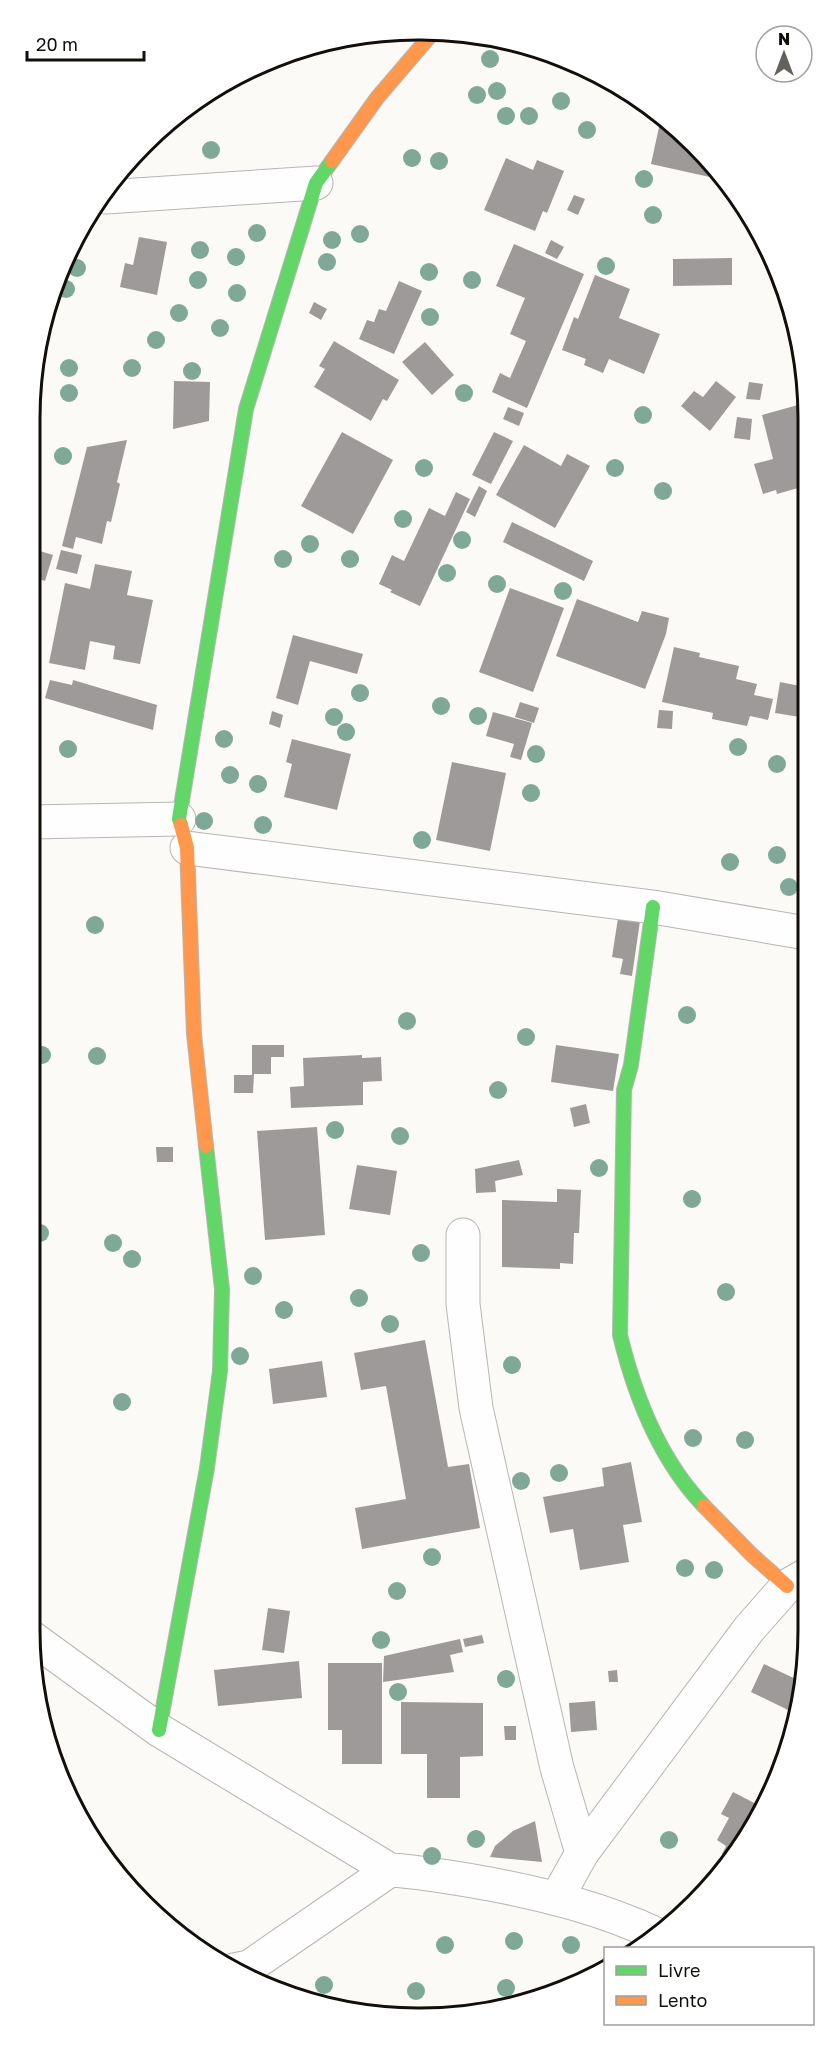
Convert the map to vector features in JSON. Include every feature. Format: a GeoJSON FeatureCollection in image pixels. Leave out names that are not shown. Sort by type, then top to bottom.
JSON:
{"type":"FeatureCollection","features":[{"type":"Feature","properties":{"kind":"street"},"geometry":{"type":"LineString","coordinates":[[159,1730],[207,1467],[220,1371],[222,1289],[194,1034],[183,833],[246,409],[316,183],[377,98],[426,40]]}},
{"type":"Feature","properties":{"kind":"street"},"geometry":{"type":"LineString","coordinates":[[113,197],[316,183]]}},
{"type":"Feature","properties":{"kind":"street"},"geometry":{"type":"LineString","coordinates":[[40,823],[183,833],[798,932]]}},
{"type":"Feature","properties":{"kind":"street"},"geometry":{"type":"LineString","coordinates":[[557,1898],[582,1853],[749,1629],[797,1580],[752,1555],[693,1494],[656,1439],[629,1372],[620,1335],[621,1139],[624,1090],[631,1065],[653,907]]}},
{"type":"Feature","properties":{"kind":"street"},"geometry":{"type":"LineString","coordinates":[[463,1235],[463,1304],[476,1408],[557,1768],[582,1853]]}},
{"type":"Feature","properties":{"kind":"street"},"geometry":{"type":"LineString","coordinates":[[41,1644],[159,1730],[390,1870],[427,1872],[557,1898],[632,1922],[649,1930]]}},
{"type":"Feature","properties":{"kind":"street"},"geometry":{"type":"LineString","coordinates":[[247,1967],[390,1870]]}},
{"type":"Feature","properties":{"kind":"building"},"geometry":{"type":"Polygon","coordinates":[[[659,127],[687,151],[710,177],[651,164],[659,127]]]}},
{"type":"Feature","properties":{"kind":"building"},"geometry":{"type":"Polygon","coordinates":[[[506,158],[533,170],[537,160],[564,171],[547,213],[543,211],[535,231],[484,210],[506,158]]]}},
{"type":"Feature","properties":{"kind":"building"},"geometry":{"type":"Polygon","coordinates":[[[574,195],[585,199],[578,215],[567,210],[574,195]]]}},
{"type":"Feature","properties":{"kind":"building"},"geometry":{"type":"Polygon","coordinates":[[[139,237],[167,242],[157,295],[120,287],[125,263],[133,265],[139,237]]]}},
{"type":"Feature","properties":{"kind":"building"},"geometry":{"type":"Polygon","coordinates":[[[551,240],[564,247],[557,259],[545,253],[551,240]]]}},
{"type":"Feature","properties":{"kind":"building"},"geometry":{"type":"Polygon","coordinates":[[[514,244],[584,274],[527,408],[492,392],[500,373],[510,378],[526,341],[510,334],[525,298],[496,286],[514,244]]]}},
{"type":"Feature","properties":{"kind":"building"},"geometry":{"type":"Polygon","coordinates":[[[732,258],[732,285],[673,286],[673,259],[732,258]]]}},
{"type":"Feature","properties":{"kind":"building"},"geometry":{"type":"Polygon","coordinates":[[[595,275],[630,289],[619,318],[660,334],[644,374],[609,359],[603,373],[584,365],[586,359],[562,350],[574,317],[578,319],[595,275]]]}},
{"type":"Feature","properties":{"kind":"building"},"geometry":{"type":"Polygon","coordinates":[[[399,281],[422,291],[394,354],[359,339],[367,320],[374,322],[379,309],[386,311],[399,281]]]}},
{"type":"Feature","properties":{"kind":"building"},"geometry":{"type":"Polygon","coordinates":[[[314,302],[327,309],[321,320],[309,313],[314,302]]]}},
{"type":"Feature","properties":{"kind":"building"},"geometry":{"type":"Polygon","coordinates":[[[334,341],[399,380],[387,401],[383,399],[371,421],[314,387],[325,369],[319,366],[334,341]]]}},
{"type":"Feature","properties":{"kind":"building"},"geometry":{"type":"Polygon","coordinates":[[[425,342],[454,375],[432,395],[402,362],[425,342]]]}},
{"type":"Feature","properties":{"kind":"building"},"geometry":{"type":"Polygon","coordinates":[[[174,381],[210,382],[209,421],[173,429],[174,381]]]}},
{"type":"Feature","properties":{"kind":"building"},"geometry":{"type":"Polygon","coordinates":[[[716,381],[736,397],[710,431],[681,406],[694,391],[703,397],[716,381]]]}},
{"type":"Feature","properties":{"kind":"building"},"geometry":{"type":"Polygon","coordinates":[[[749,382],[763,384],[760,400],[746,399],[749,382]]]}},
{"type":"Feature","properties":{"kind":"building"},"geometry":{"type":"Polygon","coordinates":[[[797,405],[798,488],[777,494],[776,490],[763,494],[754,464],[773,459],[762,415],[797,405]]]}},
{"type":"Feature","properties":{"kind":"building"},"geometry":{"type":"Polygon","coordinates":[[[508,407],[524,413],[519,426],[503,419],[508,407]]]}},
{"type":"Feature","properties":{"kind":"building"},"geometry":{"type":"Polygon","coordinates":[[[737,417],[752,419],[750,440],[734,438],[737,417]]]}},
{"type":"Feature","properties":{"kind":"building"},"geometry":{"type":"Polygon","coordinates":[[[342,432],[393,460],[353,534],[301,506],[342,432]]]}},
{"type":"Feature","properties":{"kind":"building"},"geometry":{"type":"Polygon","coordinates":[[[494,432],[513,441],[491,484],[472,475],[494,432]]]}},
{"type":"Feature","properties":{"kind":"building"},"geometry":{"type":"Polygon","coordinates":[[[127,440],[111,522],[107,521],[102,544],[76,537],[73,549],[62,546],[87,447],[127,440]]]}},
{"type":"Feature","properties":{"kind":"building"},"geometry":{"type":"Polygon","coordinates":[[[524,445],[561,466],[567,454],[590,466],[555,528],[496,495],[524,445]]]}},
{"type":"Feature","properties":{"kind":"building"},"geometry":{"type":"Polygon","coordinates":[[[479,486],[487,491],[475,517],[466,512],[479,486]]]}},
{"type":"Feature","properties":{"kind":"building"},"geometry":{"type":"Polygon","coordinates":[[[456,492],[470,499],[420,606],[390,592],[392,590],[379,584],[392,555],[404,561],[429,508],[445,516],[456,492]]]}},
{"type":"Feature","properties":{"kind":"building"},"geometry":{"type":"Polygon","coordinates":[[[512,522],[593,561],[584,581],[503,542],[512,522]]]}},
{"type":"Feature","properties":{"kind":"building"},"geometry":{"type":"Polygon","coordinates":[[[61,550],[82,555],[77,574],[56,569],[61,550]]]}},
{"type":"Feature","properties":{"kind":"building"},"geometry":{"type":"Polygon","coordinates":[[[40,551],[53,555],[45,581],[40,579],[40,551]]]}},
{"type":"Feature","properties":{"kind":"building"},"geometry":{"type":"Polygon","coordinates":[[[95,564],[132,571],[127,595],[153,600],[140,664],[113,659],[115,646],[90,641],[85,670],[49,663],[65,583],[90,589],[95,564]]]}},
{"type":"Feature","properties":{"kind":"building"},"geometry":{"type":"Polygon","coordinates":[[[510,588],[564,608],[533,692],[479,672],[510,588]]]}},
{"type":"Feature","properties":{"kind":"building"},"geometry":{"type":"Polygon","coordinates":[[[577,599],[638,622],[642,611],[669,618],[666,634],[645,689],[556,656],[577,599]]]}},
{"type":"Feature","properties":{"kind":"building"},"geometry":{"type":"Polygon","coordinates":[[[293,635],[363,654],[357,674],[310,661],[298,705],[276,698],[293,635]]]}},
{"type":"Feature","properties":{"kind":"building"},"geometry":{"type":"Polygon","coordinates":[[[674,647],[700,653],[699,657],[739,666],[736,679],[757,684],[754,695],[773,699],[768,720],[750,716],[747,726],[712,719],[713,713],[662,702],[674,647]]]}},
{"type":"Feature","properties":{"kind":"building"},"geometry":{"type":"Polygon","coordinates":[[[50,680],[72,685],[73,680],[157,705],[153,730],[45,698],[50,680]]]}},
{"type":"Feature","properties":{"kind":"building"},"geometry":{"type":"Polygon","coordinates":[[[780,682],[798,686],[798,717],[775,713],[780,682]]]}},
{"type":"Feature","properties":{"kind":"building"},"geometry":{"type":"Polygon","coordinates":[[[520,702],[539,708],[534,723],[515,717],[520,702]]]}},
{"type":"Feature","properties":{"kind":"building"},"geometry":{"type":"Polygon","coordinates":[[[659,710],[673,711],[672,729],[657,728],[659,710]]]}},
{"type":"Feature","properties":{"kind":"building"},"geometry":{"type":"Polygon","coordinates":[[[272,711],[283,715],[280,728],[269,724],[272,711]]]}},
{"type":"Feature","properties":{"kind":"building"},"geometry":{"type":"Polygon","coordinates":[[[493,712],[532,723],[521,760],[510,757],[514,744],[486,736],[493,712]]]}},
{"type":"Feature","properties":{"kind":"building"},"geometry":{"type":"Polygon","coordinates":[[[292,739],[351,754],[337,810],[284,797],[292,764],[286,762],[292,739]]]}},
{"type":"Feature","properties":{"kind":"building"},"geometry":{"type":"Polygon","coordinates":[[[452,762],[506,773],[490,851],[436,840],[452,762]]]}},
{"type":"Feature","properties":{"kind":"building"},"geometry":{"type":"Polygon","coordinates":[[[618,918],[640,921],[632,976],[620,974],[623,959],[612,957],[618,918]]]}},
{"type":"Feature","properties":{"kind":"building"},"geometry":{"type":"Polygon","coordinates":[[[252,1045],[284,1045],[284,1057],[271,1057],[271,1074],[254,1074],[253,1093],[234,1093],[234,1075],[252,1075],[252,1045]]]}},
{"type":"Feature","properties":{"kind":"building"},"geometry":{"type":"Polygon","coordinates":[[[556,1045],[619,1054],[613,1091],[551,1082],[556,1045]]]}},
{"type":"Feature","properties":{"kind":"building"},"geometry":{"type":"Polygon","coordinates":[[[362,1055],[362,1058],[381,1057],[382,1081],[363,1082],[363,1105],[291,1108],[290,1087],[304,1086],[303,1058],[362,1055]]]}},
{"type":"Feature","properties":{"kind":"building"},"geometry":{"type":"Polygon","coordinates":[[[586,1104],[590,1123],[574,1127],[570,1108],[586,1104]]]}},
{"type":"Feature","properties":{"kind":"building"},"geometry":{"type":"Polygon","coordinates":[[[317,1127],[325,1235],[265,1240],[257,1131],[317,1127]]]}},
{"type":"Feature","properties":{"kind":"building"},"geometry":{"type":"Polygon","coordinates":[[[156,1147],[173,1147],[173,1162],[157,1162],[156,1147]]]}},
{"type":"Feature","properties":{"kind":"building"},"geometry":{"type":"Polygon","coordinates":[[[519,1160],[523,1175],[495,1181],[496,1192],[476,1193],[475,1169],[519,1160]]]}},
{"type":"Feature","properties":{"kind":"building"},"geometry":{"type":"Polygon","coordinates":[[[357,1165],[397,1171],[390,1215],[349,1209],[357,1165]]]}},
{"type":"Feature","properties":{"kind":"building"},"geometry":{"type":"Polygon","coordinates":[[[557,1189],[581,1190],[579,1233],[574,1233],[573,1264],[560,1263],[560,1269],[502,1267],[502,1200],[557,1202],[557,1189]]]}},
{"type":"Feature","properties":{"kind":"building"},"geometry":{"type":"Polygon","coordinates":[[[425,1340],[448,1467],[469,1464],[480,1528],[362,1549],[355,1508],[406,1499],[386,1386],[361,1390],[354,1353],[425,1340]]]}},
{"type":"Feature","properties":{"kind":"building"},"geometry":{"type":"Polygon","coordinates":[[[322,1361],[327,1397],[273,1404],[269,1369],[322,1361]]]}},
{"type":"Feature","properties":{"kind":"building"},"geometry":{"type":"Polygon","coordinates":[[[631,1462],[642,1522],[623,1525],[629,1562],[580,1570],[573,1529],[550,1533],[543,1497],[604,1486],[602,1468],[631,1462]]]}},
{"type":"Feature","properties":{"kind":"building"},"geometry":{"type":"Polygon","coordinates":[[[268,1608],[290,1611],[284,1653],[262,1650],[268,1608]]]}},
{"type":"Feature","properties":{"kind":"building"},"geometry":{"type":"Polygon","coordinates":[[[482,1635],[484,1643],[465,1647],[463,1639],[482,1635]]]}},
{"type":"Feature","properties":{"kind":"building"},"geometry":{"type":"Polygon","coordinates":[[[460,1639],[463,1652],[450,1655],[454,1672],[383,1682],[384,1656],[460,1639]]]}},
{"type":"Feature","properties":{"kind":"building"},"geometry":{"type":"Polygon","coordinates":[[[299,1661],[302,1698],[218,1706],[214,1670],[299,1661]]]}},
{"type":"Feature","properties":{"kind":"building"},"geometry":{"type":"Polygon","coordinates":[[[328,1663],[382,1663],[382,1764],[342,1764],[342,1730],[328,1730],[328,1663]]]}},
{"type":"Feature","properties":{"kind":"building"},"geometry":{"type":"Polygon","coordinates":[[[764,1664],[794,1678],[789,1710],[751,1692],[764,1664]]]}},
{"type":"Feature","properties":{"kind":"building"},"geometry":{"type":"Polygon","coordinates":[[[617,1670],[618,1682],[609,1682],[608,1671],[617,1670]]]}},
{"type":"Feature","properties":{"kind":"building"},"geometry":{"type":"Polygon","coordinates":[[[595,1701],[597,1730],[571,1732],[569,1703],[595,1701]]]}},
{"type":"Feature","properties":{"kind":"building"},"geometry":{"type":"Polygon","coordinates":[[[401,1702],[483,1703],[483,1756],[460,1757],[460,1798],[427,1798],[427,1754],[401,1754],[401,1702]]]}},
{"type":"Feature","properties":{"kind":"building"},"geometry":{"type":"Polygon","coordinates":[[[504,1726],[516,1726],[516,1740],[505,1740],[504,1726]]]}},
{"type":"Feature","properties":{"kind":"building"},"geometry":{"type":"Polygon","coordinates":[[[733,1792],[755,1803],[723,1855],[726,1846],[717,1840],[729,1818],[721,1814],[733,1792]]]}},
{"type":"Feature","properties":{"kind":"building"},"geometry":{"type":"Polygon","coordinates":[[[535,1821],[542,1862],[490,1857],[495,1846],[513,1831],[535,1821]]]}},
{"type":"Feature","properties":{"kind":"traffic: fast"},"geometry":{"type":"LineString","coordinates":[[181,825],[179,819],[246,409],[316,183],[332,161]]}},
{"type":"Feature","properties":{"kind":"traffic: fast"},"geometry":{"type":"LineString","coordinates":[[653,907],[631,1065],[624,1090],[620,1335],[633,1381],[651,1426],[674,1468],[704,1506]]}},
{"type":"Feature","properties":{"kind":"traffic: fast"},"geometry":{"type":"LineString","coordinates":[[159,1730],[207,1468],[220,1371],[222,1289],[206,1146]]}},
{"type":"Feature","properties":{"kind":"traffic: slow"},"geometry":{"type":"LineString","coordinates":[[332,161],[377,98],[426,40]]}},
{"type":"Feature","properties":{"kind":"traffic: slow"},"geometry":{"type":"LineString","coordinates":[[181,825],[187,848],[194,1034],[206,1146]]}},
{"type":"Feature","properties":{"kind":"traffic: slow"},"geometry":{"type":"LineString","coordinates":[[704,1506],[752,1555],[787,1586]]}}]}
